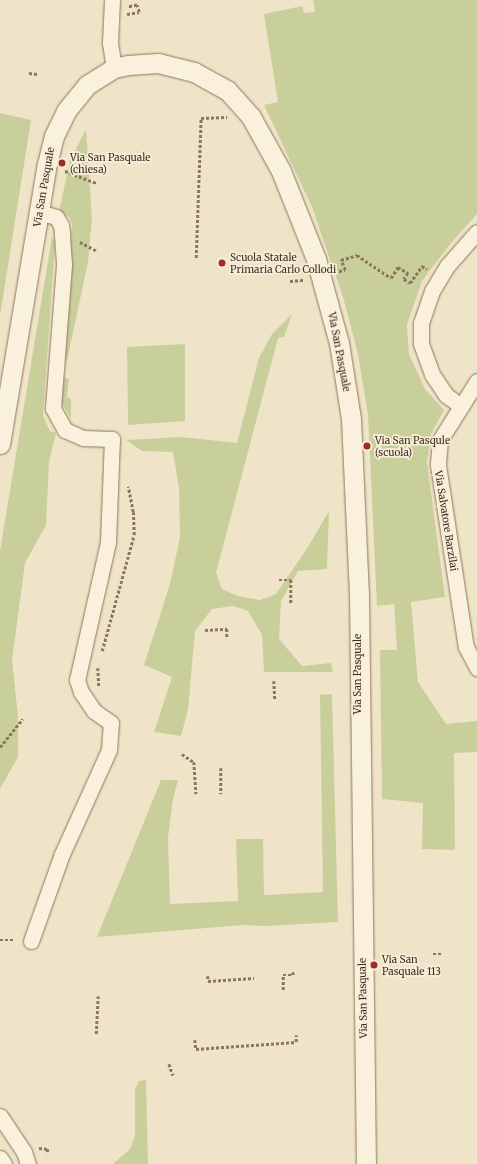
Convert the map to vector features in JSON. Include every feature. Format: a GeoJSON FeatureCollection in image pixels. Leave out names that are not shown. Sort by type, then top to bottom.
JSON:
{"type":"FeatureCollection","features":[{"type":"Feature","properties":{"kind":"street"},"geometry":{"type":"LineString","coordinates":[[112,0],[110,43],[114,68]]}},
{"type":"Feature","properties":{"kind":"street","name":"Via San Pasquale"},"geometry":{"type":"LineString","coordinates":[[0,444],[39,212],[54,136],[63,117],[87,86],[114,68],[158,63],[194,72],[227,90],[251,117],[281,171],[313,251],[328,296],[339,343],[351,419],[359,594],[366,1164]]}},
{"type":"Feature","properties":{"kind":"street"},"geometry":{"type":"LineString","coordinates":[[31,941],[62,854],[110,750],[110,723],[94,711],[81,692],[77,680],[108,542],[112,439],[83,438],[65,430],[53,408],[64,264],[62,233],[61,225],[56,217],[39,212]]}},
{"type":"Feature","properties":{"kind":"street"},"geometry":{"type":"LineString","coordinates":[[461,406],[446,395],[432,374],[421,343],[421,323],[432,291],[447,266],[475,238]]}},
{"type":"Feature","properties":{"kind":"street","name":"Via Salvatore Barzilai"},"geometry":{"type":"LineString","coordinates":[[477,382],[440,440],[438,465],[466,647],[477,668]]}},
{"type":"Feature","properties":{"kind":"street"},"geometry":{"type":"LineString","coordinates":[[0,1116],[24,1152],[28,1164]]}},
{"type":"Feature","properties":{"kind":"street"},"geometry":{"type":"LineString","coordinates":[[0,1158],[4,1164]]}},
{"type":"Feature","properties":{"kind":"path"},"geometry":{"type":"LineString","coordinates":[[119,15],[139,12],[137,5]]}},
{"type":"Feature","properties":{"kind":"path"},"geometry":{"type":"LineString","coordinates":[[29,73],[37,74]]}},
{"type":"Feature","properties":{"kind":"path"},"geometry":{"type":"LineString","coordinates":[[196,258],[201,118],[234,117]]}},
{"type":"Feature","properties":{"kind":"path"},"geometry":{"type":"LineString","coordinates":[[60,170],[97,183]]}},
{"type":"Feature","properties":{"kind":"path"},"geometry":{"type":"LineString","coordinates":[[337,267],[339,272],[345,270],[341,260],[357,254],[391,278],[398,267],[408,273],[404,279],[410,283],[422,266]]}},
{"type":"Feature","properties":{"kind":"path"},"geometry":{"type":"LineString","coordinates":[[290,281],[311,280]]}},
{"type":"Feature","properties":{"kind":"path"},"geometry":{"type":"LineString","coordinates":[[279,580],[291,580],[291,604]]}},
{"type":"Feature","properties":{"kind":"path"},"geometry":{"type":"LineString","coordinates":[[205,630],[227,629],[227,637]]}},
{"type":"Feature","properties":{"kind":"path"},"geometry":{"type":"LineString","coordinates":[[274,681],[275,699]]}},
{"type":"Feature","properties":{"kind":"path"},"geometry":{"type":"LineString","coordinates":[[0,747],[23,719]]}},
{"type":"Feature","properties":{"kind":"path"},"geometry":{"type":"LineString","coordinates":[[182,754],[194,762],[196,794]]}},
{"type":"Feature","properties":{"kind":"path"},"geometry":{"type":"LineString","coordinates":[[221,768],[221,794]]}},
{"type":"Feature","properties":{"kind":"path"},"geometry":{"type":"LineString","coordinates":[[433,954],[441,954]]}},
{"type":"Feature","properties":{"kind":"path"},"geometry":{"type":"LineString","coordinates":[[283,990],[283,975],[292,974],[292,972]]}},
{"type":"Feature","properties":{"kind":"path"},"geometry":{"type":"LineString","coordinates":[[208,976],[208,981],[254,978]]}},
{"type":"Feature","properties":{"kind":"path"},"geometry":{"type":"LineString","coordinates":[[96,1034],[98,996]]}},
{"type":"Feature","properties":{"kind":"path"},"geometry":{"type":"LineString","coordinates":[[196,1040],[196,1049],[296,1042],[296,1035]]}},
{"type":"Feature","properties":{"kind":"path"},"geometry":{"type":"LineString","coordinates":[[169,1064],[173,1075]]}},
{"type":"Feature","properties":{"kind":"green space"},"geometry":{"type":"Polygon","coordinates":[[[313,0],[477,0],[477,214],[451,243],[422,281],[407,325],[409,354],[425,389],[444,410],[431,434],[427,462],[445,597],[411,602],[418,682],[446,724],[477,721],[477,752],[454,753],[455,850],[422,849],[423,803],[382,799],[380,650],[397,650],[394,604],[377,606],[368,415],[358,354],[343,297],[312,207],[264,105],[278,102],[264,14],[302,6],[304,13],[315,12],[313,0]]]}},
{"type":"Feature","properties":{"kind":"green space"},"geometry":{"type":"Polygon","coordinates":[[[0,113],[31,120],[0,316],[0,113]]]}},
{"type":"Feature","properties":{"kind":"green space"},"geometry":{"type":"Polygon","coordinates":[[[86,129],[92,219],[88,262],[67,361],[63,360],[72,225],[70,218],[59,211],[70,161],[86,129]]]}},
{"type":"Feature","properties":{"kind":"green space"},"geometry":{"type":"Polygon","coordinates":[[[52,237],[55,243],[43,416],[50,431],[56,433],[49,462],[46,525],[25,563],[12,660],[18,716],[18,757],[0,789],[0,551],[52,237]]]}},
{"type":"Feature","properties":{"kind":"green space"},"geometry":{"type":"Polygon","coordinates":[[[292,314],[284,337],[278,338],[216,573],[222,589],[238,596],[260,600],[276,594],[308,547],[329,511],[327,569],[298,571],[281,601],[279,639],[302,666],[331,663],[333,672],[264,672],[262,635],[248,611],[233,606],[212,609],[195,631],[188,710],[181,736],[154,732],[172,677],[144,665],[170,584],[180,537],[179,488],[173,452],[142,451],[126,440],[182,437],[237,443],[259,358],[272,334],[292,314]]]}},
{"type":"Feature","properties":{"kind":"green space"},"geometry":{"type":"Polygon","coordinates":[[[185,344],[185,421],[128,425],[127,347],[185,344]]]}},
{"type":"Feature","properties":{"kind":"green space"},"geometry":{"type":"Polygon","coordinates":[[[61,377],[69,379],[67,397],[71,399],[71,419],[60,399],[61,377]]]}},
{"type":"Feature","properties":{"kind":"green space"},"geometry":{"type":"Polygon","coordinates":[[[332,694],[338,922],[268,926],[243,925],[97,937],[161,780],[178,780],[173,799],[168,837],[170,904],[238,901],[236,839],[263,839],[264,895],[323,892],[320,695],[332,694]]]}},
{"type":"Feature","properties":{"kind":"green space"},"geometry":{"type":"Polygon","coordinates":[[[146,1080],[148,1164],[113,1164],[130,1149],[135,1136],[135,1090],[139,1081],[146,1080]]]}},
{"type":"Feature","properties":{"kind":"place","name":"Via San Pasquale (chiesa)"},"geometry":{"type":"Point","coordinates":[62,163]}},
{"type":"Feature","properties":{"kind":"place","name":"Scuola Statale Primaria Carlo Collodi"},"geometry":{"type":"Point","coordinates":[222,263]}},
{"type":"Feature","properties":{"kind":"place","name":"Via San Pasqule (scuola)"},"geometry":{"type":"Point","coordinates":[367,446]}},
{"type":"Feature","properties":{"kind":"place","name":"Via San Pasquale 113"},"geometry":{"type":"Point","coordinates":[374,965]}}]}
